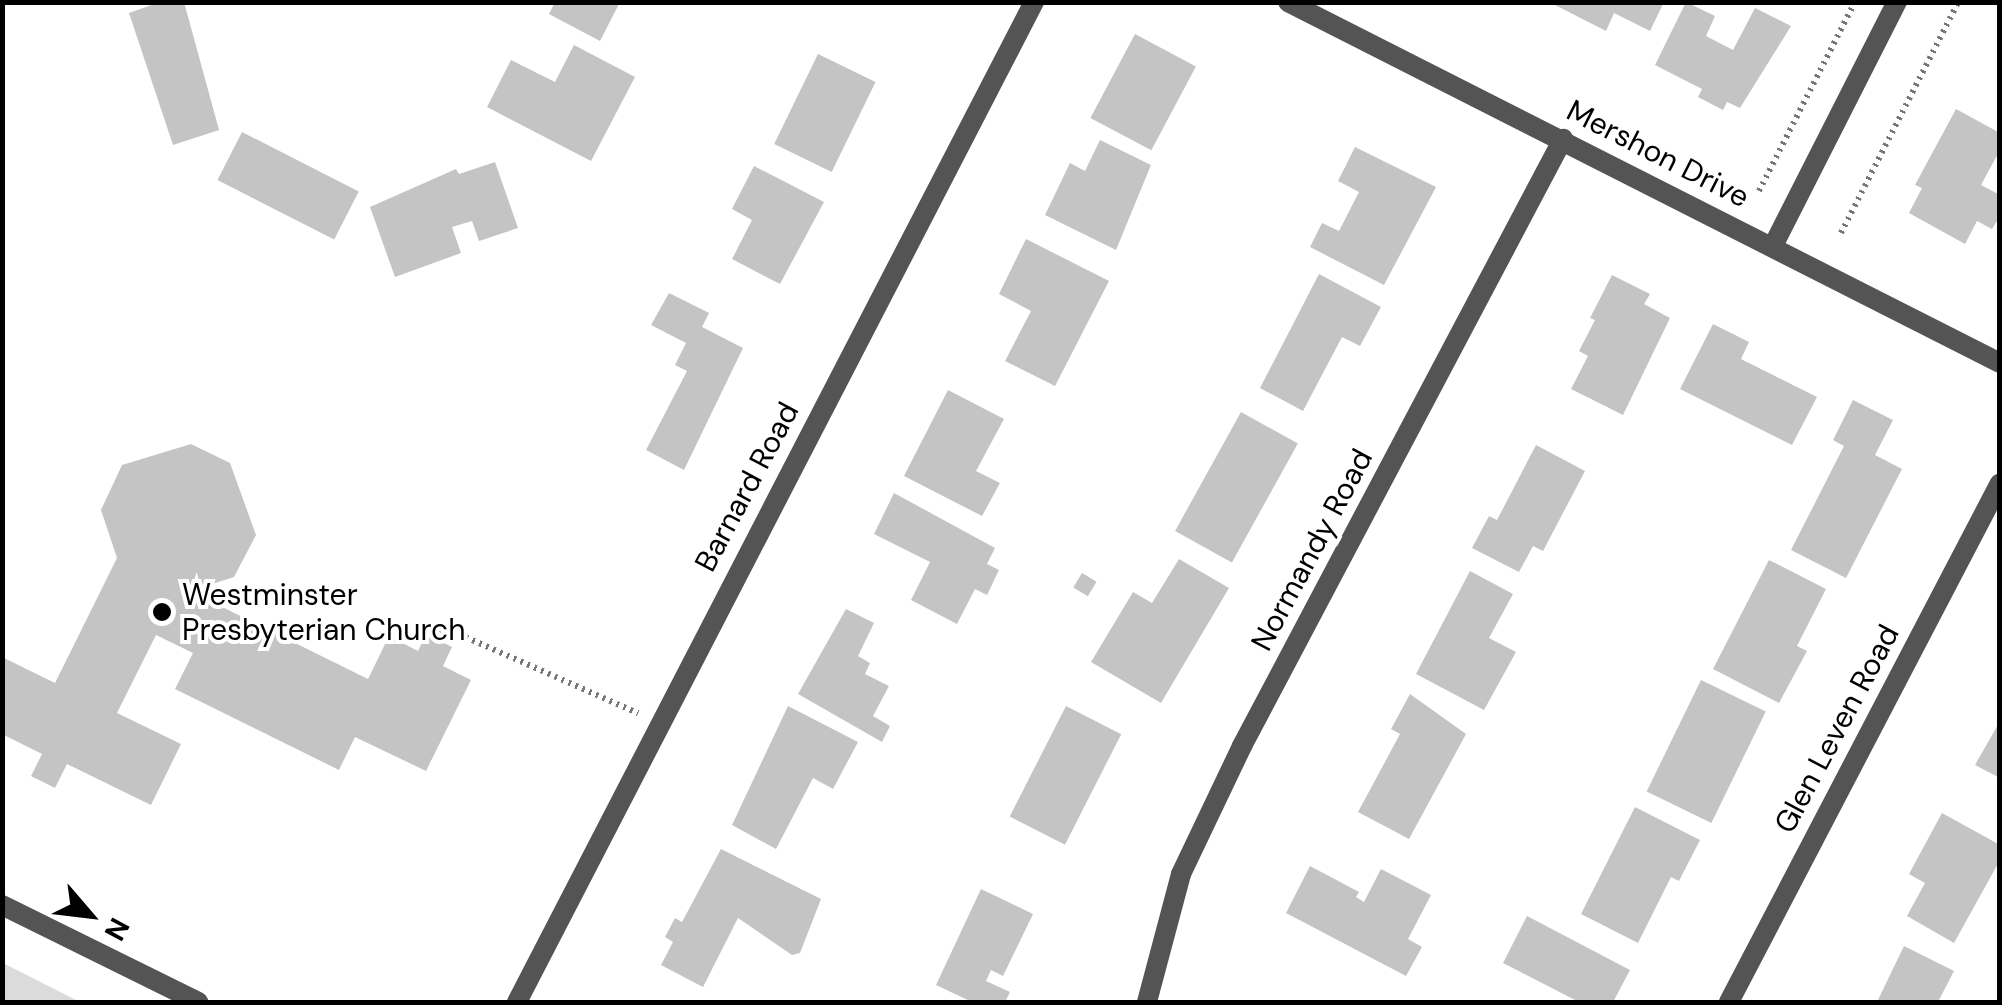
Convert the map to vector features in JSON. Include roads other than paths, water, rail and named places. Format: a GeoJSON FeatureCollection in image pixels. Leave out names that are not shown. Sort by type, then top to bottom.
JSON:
{"type":"FeatureCollection","features":[{"type":"Feature","properties":{"kind":"street","name":"Barnard Road"},"geometry":{"type":"LineString","coordinates":[[517,1002],[1034,2]]}},
{"type":"Feature","properties":{"kind":"street","name":"Mershon Drive"},"geometry":{"type":"LineString","coordinates":[[1288,2],[2000,364]]}},
{"type":"Feature","properties":{"kind":"street"},"geometry":{"type":"LineString","coordinates":[[1773,246],[1897,2]]}},
{"type":"Feature","properties":{"kind":"street","name":"Normandy Road"},"geometry":{"type":"LineString","coordinates":[[1147,1002],[1182,874],[1234,762],[1564,139]]}},
{"type":"Feature","properties":{"kind":"street","name":"Glen Leven Road"},"geometry":{"type":"LineString","coordinates":[[1729,1002],[2000,483]]}},
{"type":"Feature","properties":{"kind":"street"},"geometry":{"type":"LineString","coordinates":[[2,905],[198,1002]]}},
{"type":"Feature","properties":{"kind":"place","name":"Westminster Presbyterian Church"},"geometry":{"type":"Point","coordinates":[162,612]}}]}
